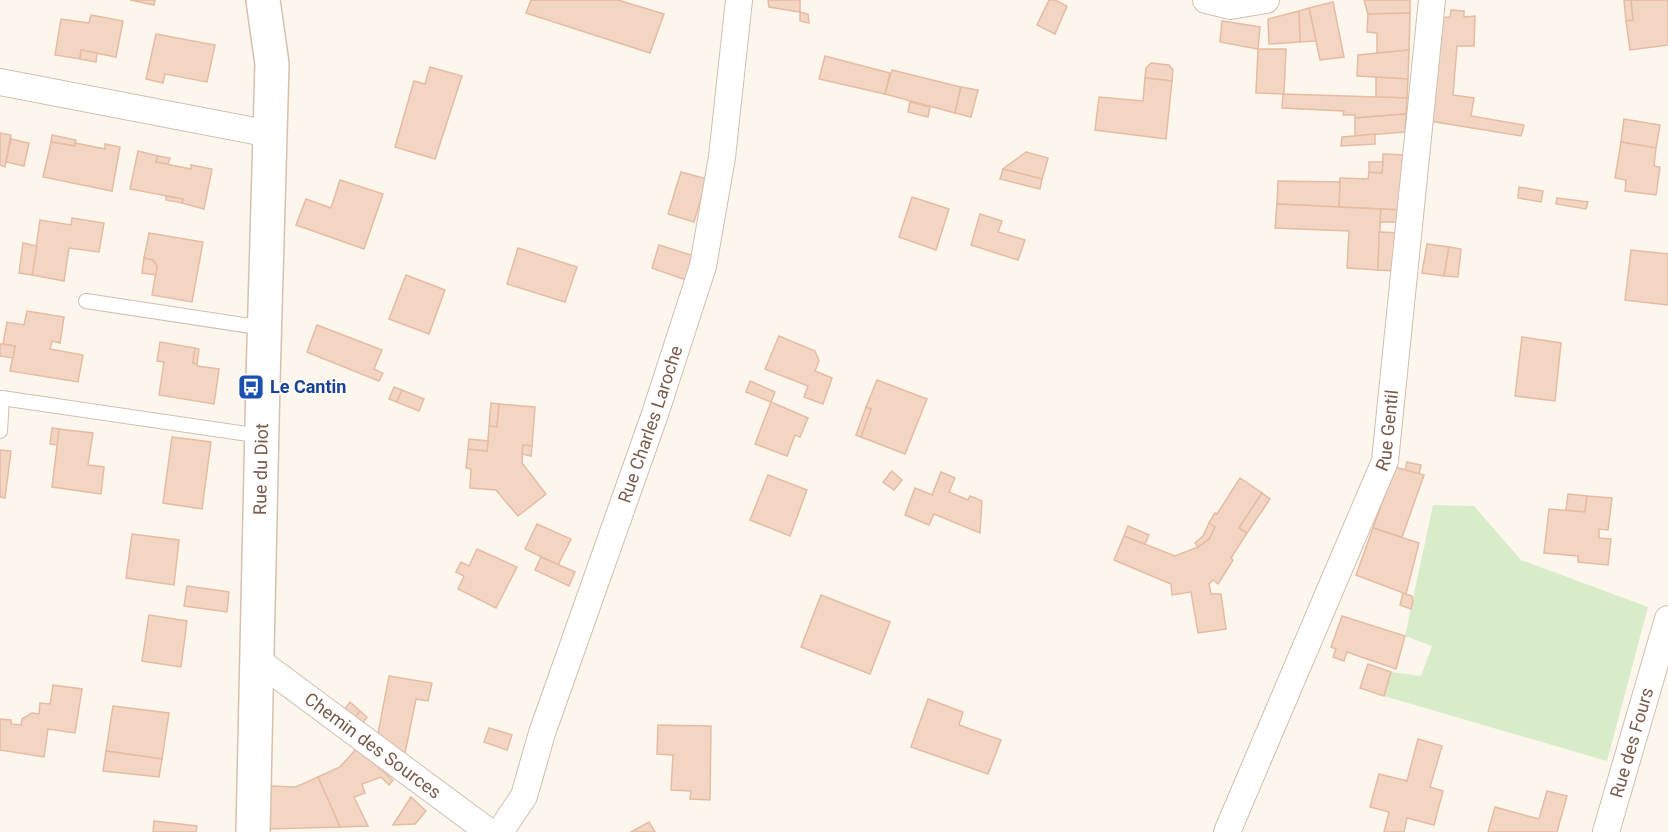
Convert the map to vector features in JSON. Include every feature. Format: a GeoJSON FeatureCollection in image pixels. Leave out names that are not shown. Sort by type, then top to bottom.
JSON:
{"type":"FeatureCollection","features":[{"type":"Feature","properties":{"kind":"street","name":"Rue du Diot"},"geometry":{"type":"LineString","coordinates":[[253,832],[272,64],[263,0]]}},
{"type":"Feature","properties":{"kind":"street","name":"Rue Charles Laroche"},"geometry":{"type":"LineString","coordinates":[[500,832],[524,796],[542,733],[655,414],[703,266],[722,157],[740,0]]}},
{"type":"Feature","properties":{"kind":"street"},"geometry":{"type":"LineString","coordinates":[[1206,0],[1230,6],[1266,0]]}},
{"type":"Feature","properties":{"kind":"street","name":"Rue Gentil"},"geometry":{"type":"LineString","coordinates":[[1227,832],[1385,461],[1432,0]]}},
{"type":"Feature","properties":{"kind":"street"},"geometry":{"type":"LineString","coordinates":[[0,82],[270,134]]}},
{"type":"Feature","properties":{"kind":"street","name":"Rue des Fours"},"geometry":{"type":"LineString","coordinates":[[1606,832],[1668,619]]}},
{"type":"Feature","properties":{"kind":"street","name":"Chemin des Sources"},"geometry":{"type":"LineString","coordinates":[[257,660],[489,832]]}},
{"type":"Feature","properties":{"kind":"lane"},"geometry":{"type":"LineString","coordinates":[[86,301],[264,328]]}},
{"type":"Feature","properties":{"kind":"lane"},"geometry":{"type":"LineString","coordinates":[[0,431],[2,398],[261,436]]}},
{"type":"Feature","properties":{"kind":"green space"},"geometry":{"type":"Polygon","coordinates":[[[1433,505],[1474,506],[1521,560],[1648,607],[1607,761],[1384,696],[1391,672],[1421,676],[1432,646],[1405,636],[1433,505]]]}},
{"type":"Feature","properties":{"kind":"building"},"geometry":{"type":"Polygon","coordinates":[[[130,0],[155,0],[154,5],[130,0]]]}},
{"type":"Feature","properties":{"kind":"building"},"geometry":{"type":"Polygon","coordinates":[[[531,0],[618,0],[664,14],[650,53],[526,13],[531,0]]]}},
{"type":"Feature","properties":{"kind":"building"},"geometry":{"type":"Polygon","coordinates":[[[768,0],[800,0],[800,12],[769,7],[768,0]]]}},
{"type":"Feature","properties":{"kind":"building"},"geometry":{"type":"Polygon","coordinates":[[[1049,0],[1055,0],[1067,6],[1055,34],[1037,25],[1049,0]]]}},
{"type":"Feature","properties":{"kind":"building"},"geometry":{"type":"Polygon","coordinates":[[[1364,0],[1410,0],[1410,13],[1368,14],[1364,0]]]}},
{"type":"Feature","properties":{"kind":"building"},"geometry":{"type":"Polygon","coordinates":[[[1624,0],[1631,0],[1633,20],[1626,21],[1624,0]]]}},
{"type":"Feature","properties":{"kind":"building"},"geometry":{"type":"Polygon","coordinates":[[[1631,0],[1668,0],[1668,45],[1630,50],[1626,21],[1633,20],[1631,0]]]}},
{"type":"Feature","properties":{"kind":"building"},"geometry":{"type":"Polygon","coordinates":[[[1333,2],[1344,57],[1320,60],[1309,8],[1333,2]]]}},
{"type":"Feature","properties":{"kind":"building"},"geometry":{"type":"Polygon","coordinates":[[[1309,8],[1316,41],[1300,42],[1299,11],[1309,8]]]}},
{"type":"Feature","properties":{"kind":"building"},"geometry":{"type":"Polygon","coordinates":[[[1451,10],[1464,11],[1464,17],[1475,16],[1474,46],[1457,46],[1453,95],[1474,98],[1471,116],[1524,125],[1521,136],[1430,121],[1435,18],[1450,17],[1451,10]]]}},
{"type":"Feature","properties":{"kind":"building"},"geometry":{"type":"Polygon","coordinates":[[[1299,11],[1300,42],[1269,44],[1268,19],[1299,11]]]}},
{"type":"Feature","properties":{"kind":"building"},"geometry":{"type":"Polygon","coordinates":[[[800,12],[808,14],[809,23],[800,21],[800,12]]]}},
{"type":"Feature","properties":{"kind":"building"},"geometry":{"type":"Polygon","coordinates":[[[1410,13],[1409,50],[1377,53],[1377,33],[1367,32],[1368,14],[1410,13]]]}},
{"type":"Feature","properties":{"kind":"building"},"geometry":{"type":"Polygon","coordinates":[[[91,15],[123,21],[116,57],[81,50],[80,59],[55,55],[61,19],[89,23],[91,15]]]}},
{"type":"Feature","properties":{"kind":"building"},"geometry":{"type":"Polygon","coordinates":[[[1222,21],[1260,27],[1258,49],[1220,42],[1222,21]]]}},
{"type":"Feature","properties":{"kind":"building"},"geometry":{"type":"Polygon","coordinates":[[[156,34],[215,45],[207,82],[165,74],[163,83],[146,79],[156,34]]]}},
{"type":"Feature","properties":{"kind":"building"},"geometry":{"type":"Polygon","coordinates":[[[1258,49],[1286,49],[1284,94],[1256,93],[1258,49]]]}},
{"type":"Feature","properties":{"kind":"building"},"geometry":{"type":"Polygon","coordinates":[[[81,50],[97,53],[96,62],[80,59],[81,50]]]}},
{"type":"Feature","properties":{"kind":"building"},"geometry":{"type":"Polygon","coordinates":[[[1409,50],[1408,79],[1357,76],[1358,55],[1409,50]]]}},
{"type":"Feature","properties":{"kind":"building"},"geometry":{"type":"Polygon","coordinates":[[[825,56],[890,73],[885,94],[819,79],[825,56]]]}},
{"type":"Feature","properties":{"kind":"building"},"geometry":{"type":"Polygon","coordinates":[[[1151,63],[1169,65],[1173,70],[1172,81],[1145,78],[1146,68],[1151,63]]]}},
{"type":"Feature","properties":{"kind":"building"},"geometry":{"type":"Polygon","coordinates":[[[430,67],[462,76],[435,159],[395,147],[414,81],[425,84],[430,67]]]}},
{"type":"Feature","properties":{"kind":"building"},"geometry":{"type":"Polygon","coordinates":[[[892,70],[961,87],[955,113],[885,94],[892,70]]]}},
{"type":"Feature","properties":{"kind":"building"},"geometry":{"type":"Polygon","coordinates":[[[1376,77],[1408,79],[1407,98],[1376,97],[1376,77]]]}},
{"type":"Feature","properties":{"kind":"building"},"geometry":{"type":"Polygon","coordinates":[[[1145,78],[1172,81],[1166,139],[1095,130],[1099,97],[1143,101],[1145,78]]]}},
{"type":"Feature","properties":{"kind":"building"},"geometry":{"type":"Polygon","coordinates":[[[961,87],[978,90],[971,117],[955,113],[961,87]]]}},
{"type":"Feature","properties":{"kind":"building"},"geometry":{"type":"Polygon","coordinates":[[[1283,94],[1407,98],[1406,114],[1355,118],[1355,115],[1343,115],[1344,111],[1282,108],[1283,94]]]}},
{"type":"Feature","properties":{"kind":"building"},"geometry":{"type":"Polygon","coordinates":[[[910,102],[930,107],[928,117],[908,112],[910,102]]]}},
{"type":"Feature","properties":{"kind":"building"},"geometry":{"type":"Polygon","coordinates":[[[1406,114],[1405,132],[1355,136],[1355,118],[1406,114]]]}},
{"type":"Feature","properties":{"kind":"building"},"geometry":{"type":"Polygon","coordinates":[[[1624,119],[1660,125],[1656,148],[1621,142],[1624,119]]]}},
{"type":"Feature","properties":{"kind":"building"},"geometry":{"type":"Polygon","coordinates":[[[0,133],[11,135],[5,167],[0,165],[0,133]]]}},
{"type":"Feature","properties":{"kind":"building"},"geometry":{"type":"Polygon","coordinates":[[[1375,134],[1375,144],[1341,146],[1342,137],[1375,134]]]}},
{"type":"Feature","properties":{"kind":"building"},"geometry":{"type":"Polygon","coordinates":[[[52,135],[76,140],[75,146],[51,142],[52,135]]]}},
{"type":"Feature","properties":{"kind":"building"},"geometry":{"type":"Polygon","coordinates":[[[11,139],[29,143],[24,166],[6,162],[11,139]]]}},
{"type":"Feature","properties":{"kind":"building"},"geometry":{"type":"Polygon","coordinates":[[[51,142],[75,146],[75,143],[105,149],[105,144],[120,147],[112,191],[43,177],[51,142]]]}},
{"type":"Feature","properties":{"kind":"building"},"geometry":{"type":"Polygon","coordinates":[[[1621,142],[1656,148],[1654,166],[1660,167],[1656,195],[1625,191],[1626,180],[1615,178],[1621,142]]]}},
{"type":"Feature","properties":{"kind":"building"},"geometry":{"type":"Polygon","coordinates":[[[138,151],[158,156],[156,162],[191,169],[191,165],[212,169],[204,209],[182,203],[183,199],[130,189],[138,151]]]}},
{"type":"Feature","properties":{"kind":"building"},"geometry":{"type":"Polygon","coordinates":[[[1026,152],[1048,158],[1042,179],[1003,169],[1026,152]]]}},
{"type":"Feature","properties":{"kind":"building"},"geometry":{"type":"Polygon","coordinates":[[[1383,154],[1407,155],[1403,210],[1339,207],[1340,178],[1368,179],[1369,172],[1382,173],[1383,154]]]}},
{"type":"Feature","properties":{"kind":"building"},"geometry":{"type":"Polygon","coordinates":[[[158,156],[170,158],[168,164],[156,162],[158,156]]]}},
{"type":"Feature","properties":{"kind":"building"},"geometry":{"type":"Polygon","coordinates":[[[1369,162],[1383,162],[1382,173],[1369,172],[1369,162]]]}},
{"type":"Feature","properties":{"kind":"building"},"geometry":{"type":"Polygon","coordinates":[[[1003,169],[1042,179],[1040,189],[1000,179],[1003,169]]]}},
{"type":"Feature","properties":{"kind":"building"},"geometry":{"type":"Polygon","coordinates":[[[681,172],[707,179],[694,222],[668,214],[681,172]]]}},
{"type":"Feature","properties":{"kind":"building"},"geometry":{"type":"Polygon","coordinates":[[[340,180],[383,194],[364,249],[296,225],[306,199],[331,208],[340,180]]]}},
{"type":"Feature","properties":{"kind":"building"},"geometry":{"type":"Polygon","coordinates":[[[1278,181],[1340,182],[1339,207],[1277,204],[1278,181]]]}},
{"type":"Feature","properties":{"kind":"building"},"geometry":{"type":"Polygon","coordinates":[[[1519,187],[1543,191],[1541,202],[1518,198],[1519,187]]]}},
{"type":"Feature","properties":{"kind":"building"},"geometry":{"type":"Polygon","coordinates":[[[166,196],[183,199],[182,203],[166,200],[166,196]]]}},
{"type":"Feature","properties":{"kind":"building"},"geometry":{"type":"Polygon","coordinates":[[[912,197],[949,209],[936,250],[899,237],[912,197]]]}},
{"type":"Feature","properties":{"kind":"building"},"geometry":{"type":"Polygon","coordinates":[[[1557,198],[1588,202],[1586,209],[1556,204],[1557,198]]]}},
{"type":"Feature","properties":{"kind":"building"},"geometry":{"type":"Polygon","coordinates":[[[1277,204],[1381,209],[1378,270],[1347,268],[1349,231],[1275,228],[1277,204]]]}},
{"type":"Feature","properties":{"kind":"building"},"geometry":{"type":"Polygon","coordinates":[[[1381,209],[1403,210],[1402,222],[1380,222],[1381,209]]]}},
{"type":"Feature","properties":{"kind":"building"},"geometry":{"type":"Polygon","coordinates":[[[980,214],[1002,221],[998,232],[1025,240],[1018,260],[971,245],[980,214]]]}},
{"type":"Feature","properties":{"kind":"building"},"geometry":{"type":"Polygon","coordinates":[[[72,218],[104,223],[99,252],[69,248],[64,281],[32,275],[40,220],[71,225],[72,218]]]}},
{"type":"Feature","properties":{"kind":"building"},"geometry":{"type":"Polygon","coordinates":[[[1379,232],[1402,233],[1400,271],[1378,270],[1379,232]]]}},
{"type":"Feature","properties":{"kind":"building"},"geometry":{"type":"Polygon","coordinates":[[[149,233],[203,242],[192,302],[152,295],[157,266],[153,260],[144,258],[149,233]]]}},
{"type":"Feature","properties":{"kind":"building"},"geometry":{"type":"Polygon","coordinates":[[[23,243],[37,246],[32,275],[19,273],[23,243]]]}},
{"type":"Feature","properties":{"kind":"building"},"geometry":{"type":"Polygon","coordinates":[[[1427,244],[1449,247],[1444,276],[1422,273],[1427,244]]]}},
{"type":"Feature","properties":{"kind":"building"},"geometry":{"type":"Polygon","coordinates":[[[659,245],[694,256],[689,281],[652,268],[659,245]]]}},
{"type":"Feature","properties":{"kind":"building"},"geometry":{"type":"Polygon","coordinates":[[[1449,247],[1461,249],[1458,277],[1444,276],[1449,247]]]}},
{"type":"Feature","properties":{"kind":"building"},"geometry":{"type":"Polygon","coordinates":[[[518,248],[577,267],[565,302],[507,284],[518,248]]]}},
{"type":"Feature","properties":{"kind":"building"},"geometry":{"type":"Polygon","coordinates":[[[1631,250],[1668,254],[1668,305],[1625,300],[1631,250]]]}},
{"type":"Feature","properties":{"kind":"building"},"geometry":{"type":"Polygon","coordinates":[[[144,258],[153,260],[157,266],[156,275],[142,273],[144,258]]]}},
{"type":"Feature","properties":{"kind":"building"},"geometry":{"type":"Polygon","coordinates":[[[406,275],[445,290],[429,334],[389,319],[406,275]]]}},
{"type":"Feature","properties":{"kind":"building"},"geometry":{"type":"Polygon","coordinates":[[[27,311],[64,317],[60,343],[52,341],[50,349],[83,355],[78,382],[10,371],[15,346],[3,344],[7,322],[24,325],[27,311]]]}},
{"type":"Feature","properties":{"kind":"building"},"geometry":{"type":"Polygon","coordinates":[[[317,325],[382,350],[374,369],[383,373],[379,381],[307,352],[317,325]]]}},
{"type":"Feature","properties":{"kind":"building"},"geometry":{"type":"Polygon","coordinates":[[[779,336],[815,351],[819,361],[815,371],[832,378],[823,404],[804,397],[808,386],[765,369],[779,336]]]}},
{"type":"Feature","properties":{"kind":"building"},"geometry":{"type":"Polygon","coordinates":[[[1522,337],[1561,343],[1555,401],[1515,396],[1522,337]]]}},
{"type":"Feature","properties":{"kind":"building"},"geometry":{"type":"Polygon","coordinates":[[[160,342],[195,348],[193,363],[197,366],[219,369],[214,404],[159,395],[164,362],[157,361],[160,342]]]}},
{"type":"Feature","properties":{"kind":"building"},"geometry":{"type":"Polygon","coordinates":[[[0,344],[15,346],[13,358],[0,356],[0,344]]]}},
{"type":"Feature","properties":{"kind":"building"},"geometry":{"type":"Polygon","coordinates":[[[195,348],[199,349],[197,364],[193,363],[195,348]]]}},
{"type":"Feature","properties":{"kind":"building"},"geometry":{"type":"Polygon","coordinates":[[[877,380],[927,399],[905,454],[861,437],[871,409],[866,407],[877,380]]]}},
{"type":"Feature","properties":{"kind":"building"},"geometry":{"type":"Polygon","coordinates":[[[750,381],[775,392],[771,402],[746,392],[750,381]]]}},
{"type":"Feature","properties":{"kind":"building"},"geometry":{"type":"Polygon","coordinates":[[[394,387],[402,390],[397,402],[389,399],[394,387]]]}},
{"type":"Feature","properties":{"kind":"building"},"geometry":{"type":"Polygon","coordinates":[[[402,390],[424,399],[419,411],[397,402],[402,390]]]}},
{"type":"Feature","properties":{"kind":"building"},"geometry":{"type":"Polygon","coordinates":[[[771,402],[808,418],[800,437],[795,435],[787,456],[755,444],[771,402]]]}},
{"type":"Feature","properties":{"kind":"building"},"geometry":{"type":"Polygon","coordinates":[[[491,403],[499,404],[497,427],[489,426],[491,403]]]}},
{"type":"Feature","properties":{"kind":"building"},"geometry":{"type":"Polygon","coordinates":[[[499,404],[535,407],[532,446],[523,445],[522,463],[546,494],[518,516],[496,490],[470,488],[471,469],[466,468],[468,449],[487,451],[489,426],[497,427],[499,404]]]}},
{"type":"Feature","properties":{"kind":"building"},"geometry":{"type":"Polygon","coordinates":[[[866,407],[871,409],[861,437],[856,435],[866,407]]]}},
{"type":"Feature","properties":{"kind":"building"},"geometry":{"type":"Polygon","coordinates":[[[52,428],[59,429],[58,445],[50,444],[52,428]]]}},
{"type":"Feature","properties":{"kind":"building"},"geometry":{"type":"Polygon","coordinates":[[[59,429],[93,433],[88,465],[104,467],[101,494],[52,487],[59,429]]]}},
{"type":"Feature","properties":{"kind":"building"},"geometry":{"type":"Polygon","coordinates":[[[172,437],[211,442],[202,509],[163,503],[172,437]]]}},
{"type":"Feature","properties":{"kind":"building"},"geometry":{"type":"Polygon","coordinates":[[[469,439],[488,441],[487,451],[468,449],[469,439]]]}},
{"type":"Feature","properties":{"kind":"building"},"geometry":{"type":"Polygon","coordinates":[[[523,445],[532,446],[531,456],[522,454],[523,445]]]}},
{"type":"Feature","properties":{"kind":"building"},"geometry":{"type":"Polygon","coordinates":[[[0,450],[11,451],[5,498],[0,497],[0,450]]]}},
{"type":"Feature","properties":{"kind":"building"},"geometry":{"type":"Polygon","coordinates":[[[1407,462],[1421,465],[1419,474],[1405,470],[1407,462]]]}},
{"type":"Feature","properties":{"kind":"building"},"geometry":{"type":"Polygon","coordinates":[[[1395,467],[1424,475],[1402,537],[1373,528],[1395,467]]]}},
{"type":"Feature","properties":{"kind":"building"},"geometry":{"type":"Polygon","coordinates":[[[892,471],[902,480],[894,490],[883,482],[892,471]]]}},
{"type":"Feature","properties":{"kind":"building"},"geometry":{"type":"Polygon","coordinates":[[[941,472],[955,478],[949,492],[968,500],[970,496],[982,501],[980,533],[934,514],[929,525],[905,515],[915,488],[932,495],[941,472]]]}},
{"type":"Feature","properties":{"kind":"building"},"geometry":{"type":"Polygon","coordinates":[[[768,475],[807,490],[790,536],[750,520],[768,475]]]}},
{"type":"Feature","properties":{"kind":"building"},"geometry":{"type":"Polygon","coordinates":[[[1240,478],[1262,493],[1239,528],[1247,533],[1231,558],[1233,560],[1218,584],[1213,580],[1209,584],[1211,594],[1221,594],[1226,629],[1198,633],[1191,592],[1172,595],[1171,584],[1114,560],[1124,536],[1175,556],[1198,547],[1209,539],[1215,527],[1209,523],[1240,478]]]}},
{"type":"Feature","properties":{"kind":"building"},"geometry":{"type":"Polygon","coordinates":[[[1262,493],[1270,499],[1247,533],[1239,528],[1262,493]]]}},
{"type":"Feature","properties":{"kind":"building"},"geometry":{"type":"Polygon","coordinates":[[[1568,494],[1587,496],[1585,512],[1566,510],[1568,494]]]}},
{"type":"Feature","properties":{"kind":"building"},"geometry":{"type":"Polygon","coordinates":[[[1587,496],[1612,498],[1608,530],[1599,529],[1599,538],[1611,539],[1608,565],[1578,562],[1578,556],[1544,553],[1549,509],[1585,512],[1587,496]]]}},
{"type":"Feature","properties":{"kind":"building"},"geometry":{"type":"Polygon","coordinates":[[[1209,523],[1215,527],[1209,539],[1198,547],[1195,543],[1203,536],[1209,523]]]}},
{"type":"Feature","properties":{"kind":"building"},"geometry":{"type":"Polygon","coordinates":[[[537,524],[571,539],[558,565],[525,549],[537,524]]]}},
{"type":"Feature","properties":{"kind":"building"},"geometry":{"type":"Polygon","coordinates":[[[1128,526],[1149,535],[1145,544],[1124,536],[1128,526]]]}},
{"type":"Feature","properties":{"kind":"building"},"geometry":{"type":"Polygon","coordinates":[[[1373,528],[1419,543],[1406,594],[1356,575],[1373,528]]]}},
{"type":"Feature","properties":{"kind":"building"},"geometry":{"type":"Polygon","coordinates":[[[132,534],[179,540],[174,585],[126,578],[132,534]]]}},
{"type":"Feature","properties":{"kind":"building"},"geometry":{"type":"Polygon","coordinates":[[[477,549],[517,567],[496,608],[458,589],[464,576],[456,572],[461,562],[469,566],[477,549]]]}},
{"type":"Feature","properties":{"kind":"building"},"geometry":{"type":"Polygon","coordinates":[[[541,557],[575,572],[569,586],[535,570],[541,557]]]}},
{"type":"Feature","properties":{"kind":"building"},"geometry":{"type":"Polygon","coordinates":[[[187,586],[229,592],[227,612],[184,606],[187,586]]]}},
{"type":"Feature","properties":{"kind":"building"},"geometry":{"type":"Polygon","coordinates":[[[1403,593],[1412,596],[1411,609],[1400,605],[1403,593]]]}},
{"type":"Feature","properties":{"kind":"building"},"geometry":{"type":"Polygon","coordinates":[[[821,595],[890,622],[870,674],[801,647],[821,595]]]}},
{"type":"Feature","properties":{"kind":"building"},"geometry":{"type":"Polygon","coordinates":[[[149,615],[187,621],[181,667],[142,661],[149,615]]]}},
{"type":"Feature","properties":{"kind":"building"},"geometry":{"type":"Polygon","coordinates":[[[1342,616],[1405,636],[1396,669],[1347,652],[1344,661],[1333,657],[1336,649],[1331,647],[1342,616]]]}},
{"type":"Feature","properties":{"kind":"building"},"geometry":{"type":"Polygon","coordinates":[[[1368,664],[1391,672],[1384,696],[1360,688],[1368,664]]]}},
{"type":"Feature","properties":{"kind":"building"},"geometry":{"type":"Polygon","coordinates":[[[389,676],[432,683],[428,701],[416,699],[404,758],[377,739],[389,676]]]}},
{"type":"Feature","properties":{"kind":"building"},"geometry":{"type":"Polygon","coordinates":[[[53,685],[82,689],[75,733],[48,729],[44,757],[0,750],[0,719],[11,720],[11,724],[21,725],[22,719],[32,713],[39,714],[40,703],[50,704],[53,685]]]}},
{"type":"Feature","properties":{"kind":"building"},"geometry":{"type":"Polygon","coordinates":[[[928,699],[963,712],[959,725],[1001,740],[988,774],[911,747],[928,699]]]}},
{"type":"Feature","properties":{"kind":"building"},"geometry":{"type":"Polygon","coordinates":[[[350,702],[360,711],[354,719],[344,710],[350,702]]]}},
{"type":"Feature","properties":{"kind":"building"},"geometry":{"type":"Polygon","coordinates":[[[113,706],[169,713],[162,759],[106,751],[113,706]]]}},
{"type":"Feature","properties":{"kind":"building"},"geometry":{"type":"Polygon","coordinates":[[[360,711],[367,717],[361,725],[354,719],[360,711]]]}},
{"type":"Feature","properties":{"kind":"building"},"geometry":{"type":"Polygon","coordinates":[[[658,725],[711,726],[710,800],[690,799],[691,791],[671,790],[673,755],[657,754],[658,725]]]}},
{"type":"Feature","properties":{"kind":"building"},"geometry":{"type":"Polygon","coordinates":[[[489,728],[512,735],[507,750],[484,742],[489,728]]]}},
{"type":"Feature","properties":{"kind":"building"},"geometry":{"type":"Polygon","coordinates":[[[1418,739],[1442,746],[1430,787],[1443,791],[1434,825],[1407,818],[1404,832],[1384,832],[1389,812],[1370,807],[1379,774],[1407,781],[1418,739]]]}},
{"type":"Feature","properties":{"kind":"building"},"geometry":{"type":"Polygon","coordinates":[[[357,748],[393,780],[389,785],[381,777],[362,784],[365,793],[354,797],[368,826],[340,827],[318,777],[340,767],[357,748]]]}},
{"type":"Feature","properties":{"kind":"building"},"geometry":{"type":"Polygon","coordinates":[[[106,751],[162,759],[159,777],[103,771],[106,751]]]}},
{"type":"Feature","properties":{"kind":"building"},"geometry":{"type":"Polygon","coordinates":[[[318,777],[340,827],[267,829],[271,786],[296,787],[318,777]]]}},
{"type":"Feature","properties":{"kind":"building"},"geometry":{"type":"Polygon","coordinates":[[[1547,791],[1567,796],[1557,832],[1488,832],[1495,807],[1539,819],[1547,791]]]}},
{"type":"Feature","properties":{"kind":"building"},"geometry":{"type":"Polygon","coordinates":[[[411,797],[426,811],[415,824],[393,825],[411,797]]]}},
{"type":"Feature","properties":{"kind":"building"},"geometry":{"type":"Polygon","coordinates":[[[154,821],[197,826],[196,832],[153,832],[154,821]]]}},
{"type":"Feature","properties":{"kind":"building"},"geometry":{"type":"Polygon","coordinates":[[[649,822],[655,832],[631,832],[649,822]]]}},
{"type":"Feature","properties":{"kind":"place","name":"Le Cantin"},"geometry":{"type":"Point","coordinates":[251,387]}}]}
